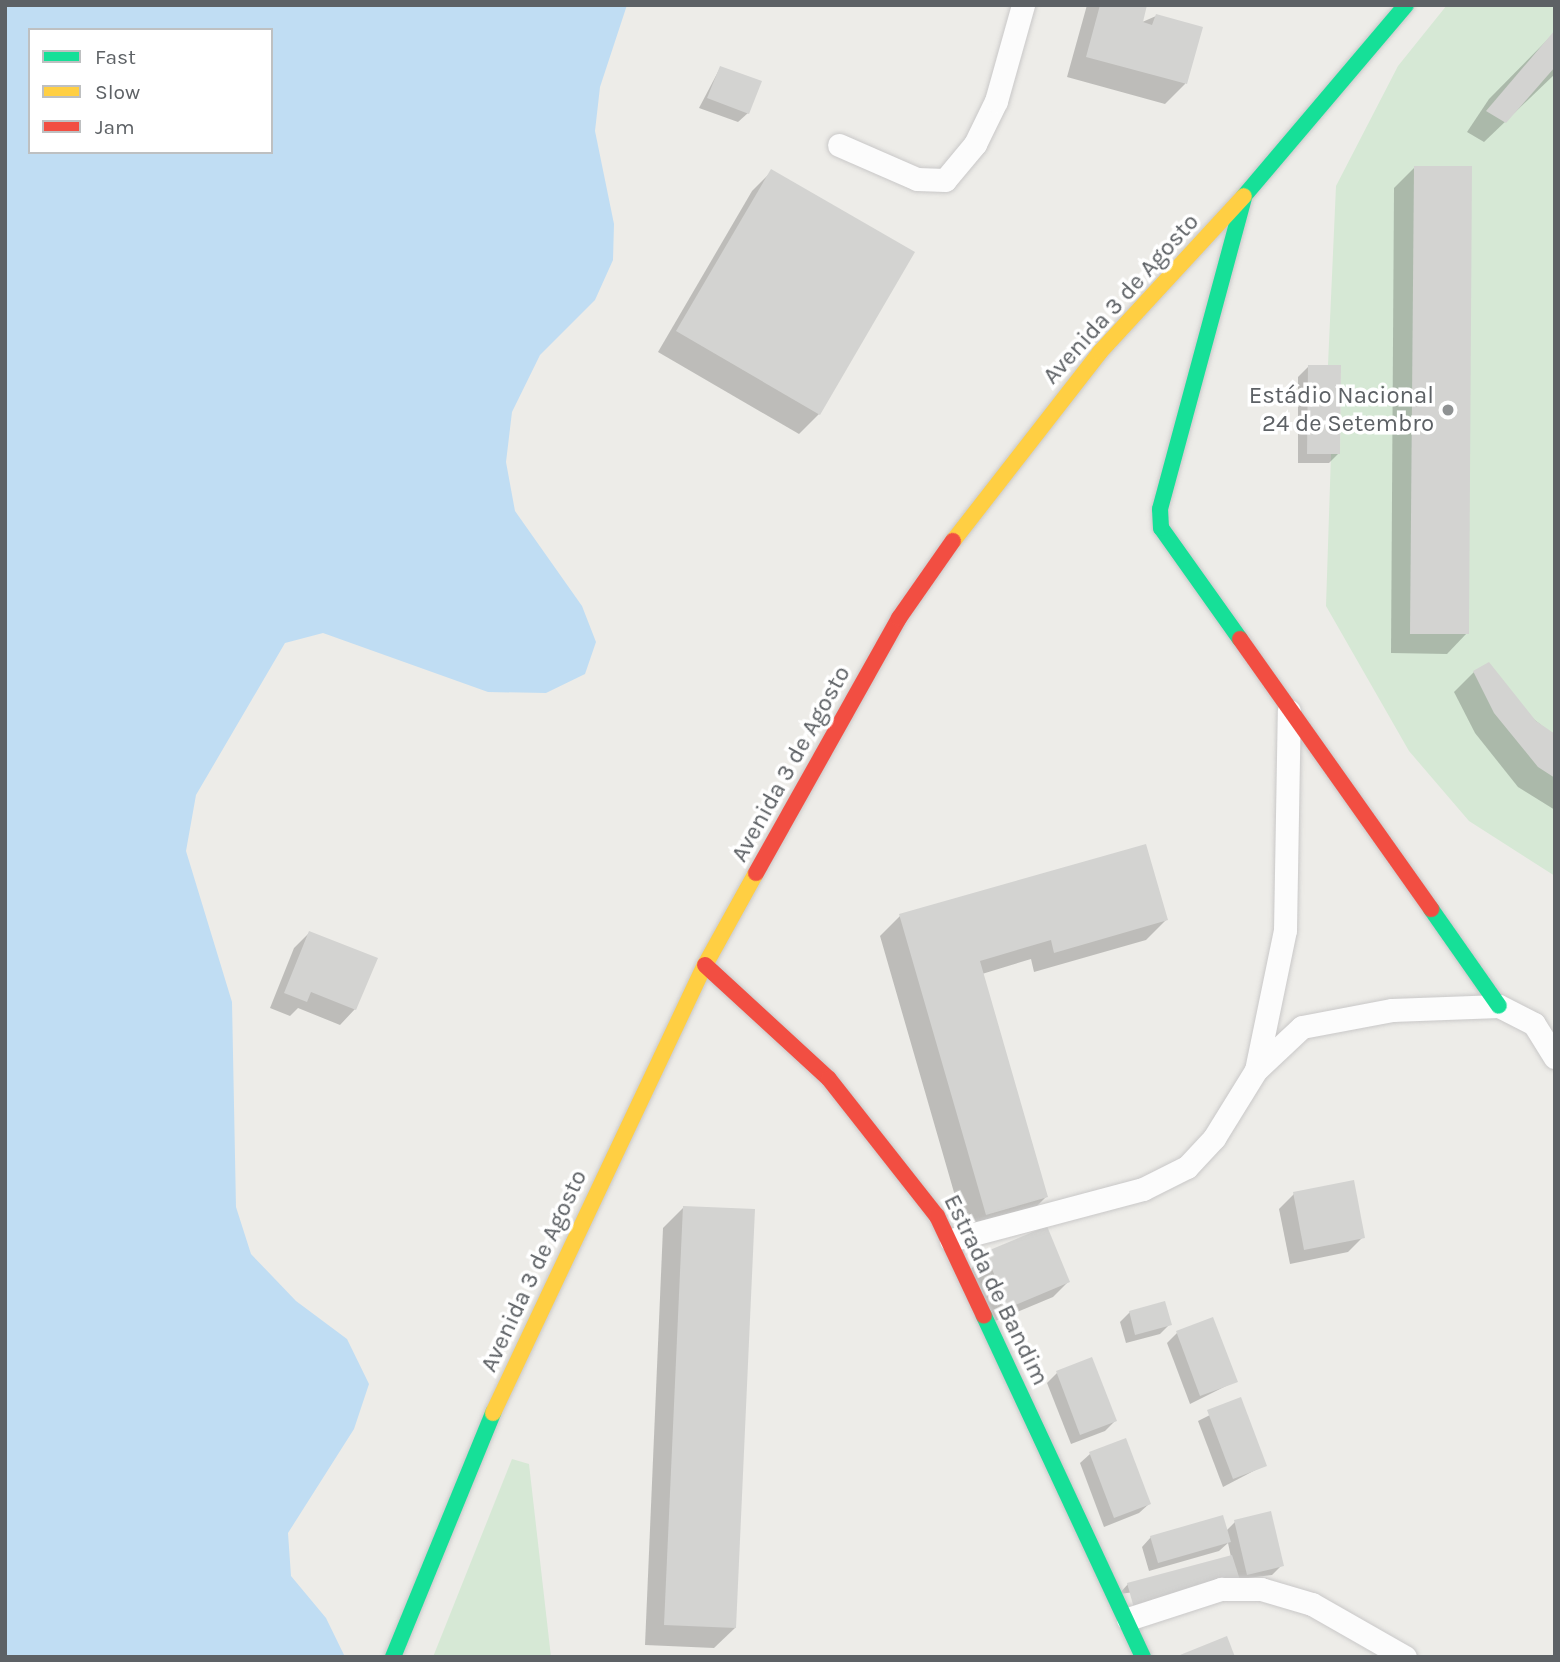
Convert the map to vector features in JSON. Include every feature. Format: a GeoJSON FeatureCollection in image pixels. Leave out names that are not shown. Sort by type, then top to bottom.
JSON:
{"type":"FeatureCollection","features":[{"type":"Feature","properties":{"kind":"street"},"geometry":{"type":"LineString","coordinates":[[839,145],[916,179],[945,180],[975,144],[996,102],[1023,5]]}},
{"type":"Feature","properties":{"kind":"street","name":"Avenida 3 de Agosto"},"geometry":{"type":"LineString","coordinates":[[393,1657],[504,1387],[705,965],[899,618],[948,546],[1100,352],[1245,195],[1406,5]]}},
{"type":"Feature","properties":{"kind":"street"},"geometry":{"type":"LineString","coordinates":[[1245,195],[1160,509],[1161,528],[1499,1006],[1534,1024],[1555,1057]]}},
{"type":"Feature","properties":{"kind":"street"},"geometry":{"type":"LineString","coordinates":[[1256,1070],[1285,930],[1289,711]]}},
{"type":"Feature","properties":{"kind":"street","name":"Estrada de Bandim"},"geometry":{"type":"LineString","coordinates":[[705,965],[829,1079],[919,1187],[951,1240],[1128,1619],[1143,1657]]}},
{"type":"Feature","properties":{"kind":"street"},"geometry":{"type":"LineString","coordinates":[[951,1240],[1143,1189],[1187,1167],[1214,1138],[1256,1070],[1302,1027],[1392,1010],[1499,1006]]}},
{"type":"Feature","properties":{"kind":"street"},"geometry":{"type":"LineString","coordinates":[[1128,1619],[1221,1589],[1261,1589],[1312,1604],[1405,1657]]}},
{"type":"Feature","properties":{"kind":"green space","name":"Estádio Nacional 24 de Setembro"},"geometry":{"type":"Polygon","coordinates":[[[1447,5],[1555,5],[1555,876],[1469,821],[1409,751],[1326,606],[1331,454],[1340,453],[1341,366],[1328,365],[1336,186],[1398,66],[1447,5]]]}},
{"type":"Feature","properties":{"kind":"green space"},"geometry":{"type":"Polygon","coordinates":[[[512,1459],[529,1464],[551,1657],[433,1657],[512,1459]]]}},
{"type":"Feature","properties":{"kind":"water"},"geometry":{"type":"Polygon","coordinates":[[[5,5],[627,5],[600,87],[595,131],[614,224],[613,260],[595,300],[540,355],[512,412],[506,462],[515,511],[582,606],[596,642],[585,674],[546,693],[488,692],[323,633],[285,643],[196,795],[186,851],[232,1002],[236,1207],[251,1254],[296,1301],[347,1339],[369,1384],[354,1429],[288,1533],[291,1576],[326,1618],[345,1657],[5,1657],[5,5]]]}},
{"type":"Feature","properties":{"kind":"building"},"geometry":{"type":"Polygon","coordinates":[[[1100,5],[1147,5],[1143,22],[1152,25],[1156,14],[1203,27],[1187,84],[1086,57],[1100,5]]]}},
{"type":"Feature","properties":{"kind":"building"},"geometry":{"type":"Polygon","coordinates":[[[1555,30],[1555,67],[1506,123],[1486,111],[1555,30]]]}},
{"type":"Feature","properties":{"kind":"building"},"geometry":{"type":"Polygon","coordinates":[[[720,66],[762,81],[749,114],[707,98],[720,66]]]}},
{"type":"Feature","properties":{"kind":"building"},"geometry":{"type":"Polygon","coordinates":[[[1414,166],[1472,166],[1469,634],[1410,634],[1414,166]]]}},
{"type":"Feature","properties":{"kind":"building"},"geometry":{"type":"Polygon","coordinates":[[[771,169],[915,252],[820,415],[676,331],[771,169]]]}},
{"type":"Feature","properties":{"kind":"building"},"geometry":{"type":"Polygon","coordinates":[[[1308,365],[1341,365],[1340,454],[1307,454],[1308,365]]]}},
{"type":"Feature","properties":{"kind":"building"},"geometry":{"type":"Polygon","coordinates":[[[1489,662],[1536,721],[1555,734],[1555,778],[1538,767],[1494,713],[1473,671],[1489,662]]]}},
{"type":"Feature","properties":{"kind":"building"},"geometry":{"type":"Polygon","coordinates":[[[1146,844],[1168,920],[1054,953],[1051,940],[980,961],[1048,1197],[986,1215],[899,914],[1146,844]]]}},
{"type":"Feature","properties":{"kind":"building"},"geometry":{"type":"Polygon","coordinates":[[[309,931],[378,958],[356,1010],[311,992],[307,1002],[284,993],[309,931]]]}},
{"type":"Feature","properties":{"kind":"building"},"geometry":{"type":"Polygon","coordinates":[[[1354,1180],[1365,1238],[1304,1250],[1293,1192],[1354,1180]]]}},
{"type":"Feature","properties":{"kind":"building"},"geometry":{"type":"Polygon","coordinates":[[[683,1206],[755,1209],[736,1628],[664,1625],[683,1206]]]}},
{"type":"Feature","properties":{"kind":"building"},"geometry":{"type":"Polygon","coordinates":[[[1047,1226],[1070,1282],[1008,1308],[985,1252],[1047,1226]]]}},
{"type":"Feature","properties":{"kind":"building"},"geometry":{"type":"Polygon","coordinates":[[[1165,1301],[1172,1325],[1135,1335],[1129,1311],[1165,1301]]]}},
{"type":"Feature","properties":{"kind":"building"},"geometry":{"type":"Polygon","coordinates":[[[1213,1317],[1238,1382],[1200,1396],[1176,1331],[1213,1317]]]}},
{"type":"Feature","properties":{"kind":"building"},"geometry":{"type":"Polygon","coordinates":[[[1092,1357],[1117,1421],[1080,1435],[1056,1371],[1092,1357]]]}},
{"type":"Feature","properties":{"kind":"building"},"geometry":{"type":"Polygon","coordinates":[[[1241,1397],[1267,1466],[1233,1479],[1207,1410],[1241,1397]]]}},
{"type":"Feature","properties":{"kind":"building"},"geometry":{"type":"Polygon","coordinates":[[[1126,1438],[1151,1504],[1114,1518],[1089,1452],[1126,1438]]]}},
{"type":"Feature","properties":{"kind":"building"},"geometry":{"type":"Polygon","coordinates":[[[1271,1511],[1284,1566],[1247,1575],[1234,1520],[1271,1511]]]}},
{"type":"Feature","properties":{"kind":"building"},"geometry":{"type":"Polygon","coordinates":[[[1223,1515],[1231,1542],[1158,1563],[1150,1536],[1223,1515]]]}},
{"type":"Feature","properties":{"kind":"building"},"geometry":{"type":"Polygon","coordinates":[[[1232,1555],[1240,1580],[1134,1608],[1127,1583],[1232,1555]]]}},
{"type":"Feature","properties":{"kind":"building"},"geometry":{"type":"Polygon","coordinates":[[[1227,1636],[1235,1657],[1175,1657],[1227,1636]]]}},
{"type":"Feature","properties":{"kind":"traffic: fast"},"geometry":{"type":"LineString","coordinates":[[1244,196],[1406,5]]}},
{"type":"Feature","properties":{"kind":"traffic: fast"},"geometry":{"type":"LineString","coordinates":[[1240,639],[1161,528],[1160,509],[1244,198]]}},
{"type":"Feature","properties":{"kind":"traffic: fast"},"geometry":{"type":"LineString","coordinates":[[1431,909],[1499,1006]]}},
{"type":"Feature","properties":{"kind":"traffic: fast"},"geometry":{"type":"LineString","coordinates":[[984,1316],[1143,1657]]}},
{"type":"Feature","properties":{"kind":"traffic: fast"},"geometry":{"type":"LineString","coordinates":[[393,1657],[493,1413]]}},
{"type":"Feature","properties":{"kind":"traffic: slow"},"geometry":{"type":"LineString","coordinates":[[953,541],[1100,352],[1244,196]]}},
{"type":"Feature","properties":{"kind":"traffic: slow"},"geometry":{"type":"LineString","coordinates":[[493,1413],[705,965],[756,873]]}},
{"type":"Feature","properties":{"kind":"traffic: jam"},"geometry":{"type":"LineString","coordinates":[[756,873],[899,618],[953,541]]}},
{"type":"Feature","properties":{"kind":"traffic: jam"},"geometry":{"type":"LineString","coordinates":[[1240,639],[1431,909]]}},
{"type":"Feature","properties":{"kind":"traffic: jam"},"geometry":{"type":"LineString","coordinates":[[705,965],[829,1079],[937,1216],[984,1316]]}},
{"type":"Feature","properties":{"kind":"place","name":"Estádio Nacional 24 de Setembro"},"geometry":{"type":"Point","coordinates":[1448,410]}}]}
